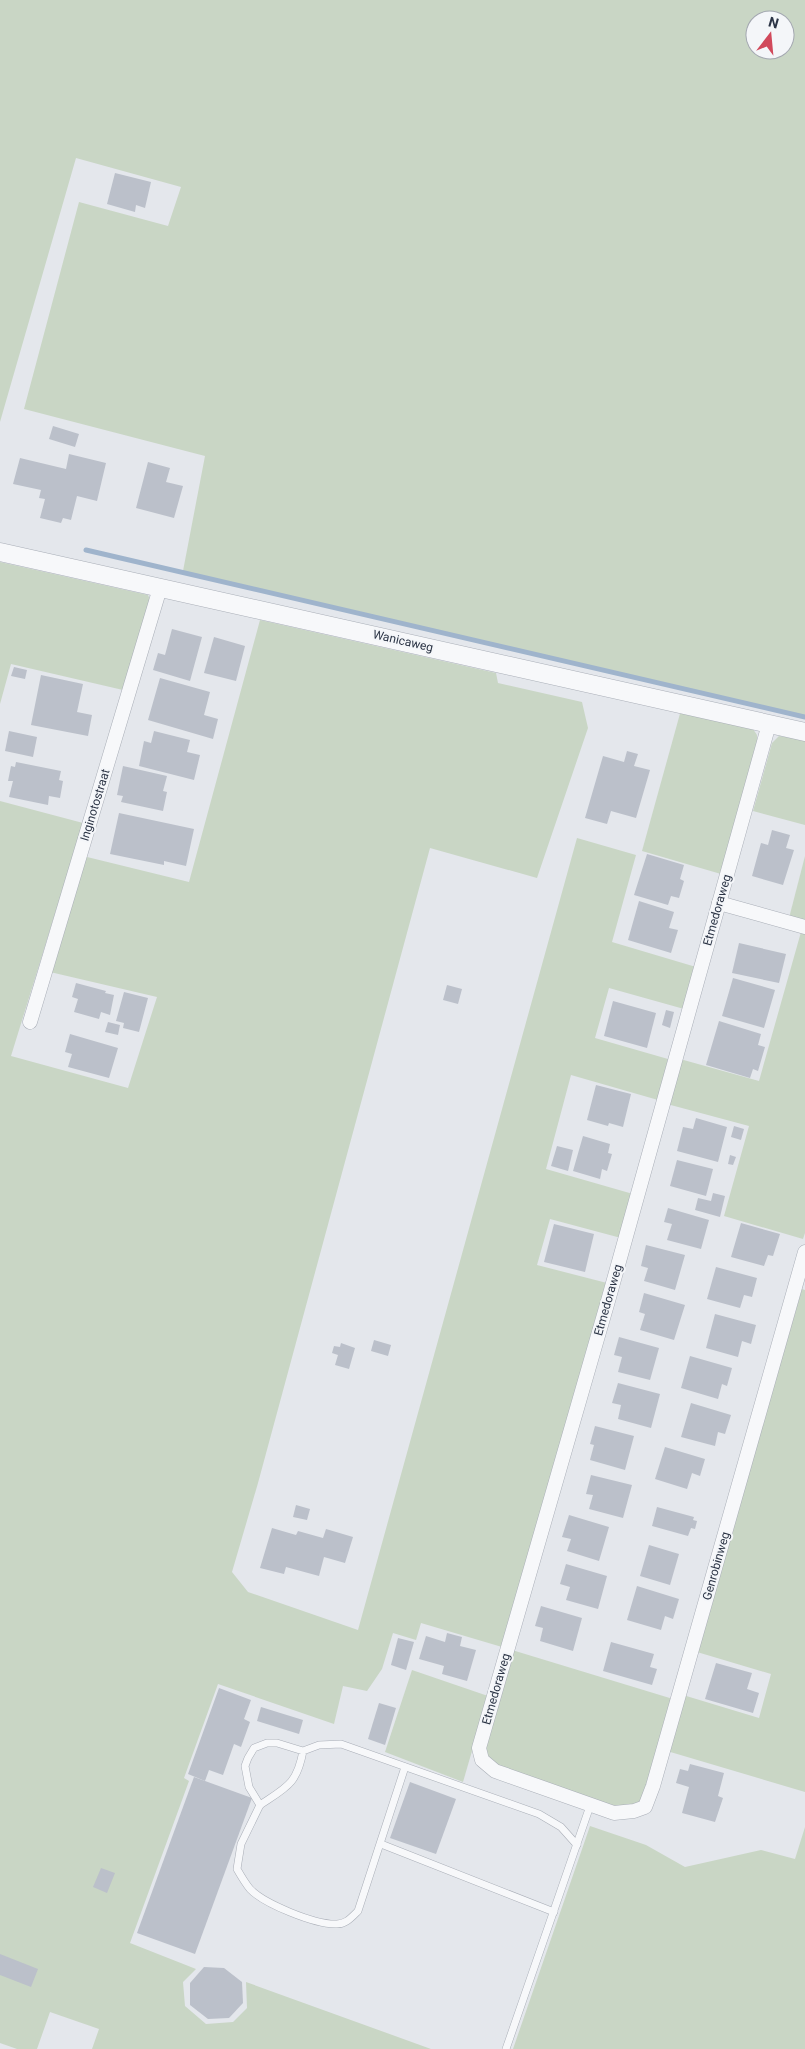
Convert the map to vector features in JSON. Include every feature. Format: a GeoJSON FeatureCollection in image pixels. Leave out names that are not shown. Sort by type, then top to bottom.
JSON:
{"type":"FeatureCollection","features":[{"type":"Feature","properties":{"kind":"street","name":"Wanicaweg"},"geometry":{"type":"LineString","coordinates":[[0,552],[805,732]]}},
{"type":"Feature","properties":{"kind":"street","name":"Inginotostraat"},"geometry":{"type":"LineString","coordinates":[[30,1022],[160,588]]}},
{"type":"Feature","properties":{"kind":"street","name":"Etmedoraweg"},"geometry":{"type":"LineString","coordinates":[[590,1806],[495,1771],[482,1760],[478,1748],[608,1301],[770,724]]}},
{"type":"Feature","properties":{"kind":"street"},"geometry":{"type":"LineString","coordinates":[[719,903],[805,927]]}},
{"type":"Feature","properties":{"kind":"street","name":"Genrobinweg"},"geometry":{"type":"LineString","coordinates":[[590,1806],[614,1813],[634,1811],[646,1807],[805,1252]]}},
{"type":"Feature","properties":{"kind":"lane"},"geometry":{"type":"LineString","coordinates":[[260,1805],[249,1787],[245,1766],[254,1748],[267,1743],[277,1743],[303,1751],[319,1745],[341,1744],[539,1814],[561,1826],[577,1844]]}},
{"type":"Feature","properties":{"kind":"lane"},"geometry":{"type":"LineString","coordinates":[[303,1751],[300,1767],[293,1781],[260,1805],[242,1844],[237,1869],[250,1889],[272,1906],[317,1921],[336,1924],[348,1921],[358,1911],[405,1767]]}},
{"type":"Feature","properties":{"kind":"lane"},"geometry":{"type":"LineString","coordinates":[[506,2049],[590,1806]]}},
{"type":"Feature","properties":{"kind":"lane"},"geometry":{"type":"LineString","coordinates":[[381,1844],[554,1912]]}},
{"type":"Feature","properties":{"kind":"green space"},"geometry":{"type":"Polygon","coordinates":[[[0,0],[805,0],[805,717],[183,571],[205,456],[24,409],[79,202],[168,226],[181,187],[76,158],[0,422],[0,0]]]}},
{"type":"Feature","properties":{"kind":"green space"},"geometry":{"type":"Polygon","coordinates":[[[0,562],[148,595],[151,602],[123,690],[11,664],[0,704],[0,562]]]}},
{"type":"Feature","properties":{"kind":"green space"},"geometry":{"type":"Polygon","coordinates":[[[260,620],[496,673],[498,683],[582,702],[588,728],[537,878],[430,848],[258,1483],[232,1572],[248,1592],[358,1630],[577,838],[636,855],[612,942],[696,967],[684,1009],[609,988],[595,1038],[668,1059],[658,1100],[571,1075],[546,1169],[633,1194],[621,1238],[550,1219],[537,1265],[607,1283],[502,1647],[421,1623],[416,1640],[393,1633],[382,1669],[367,1691],[343,1686],[334,1724],[218,1684],[184,1778],[189,1781],[130,1943],[196,1969],[183,1982],[185,2006],[206,2024],[233,2022],[247,2008],[246,1982],[431,2049],[92,2049],[99,2029],[50,2012],[37,2049],[17,2049],[0,2043],[0,801],[83,823],[11,1056],[128,1088],[157,997],[50,972],[83,856],[189,882],[260,620]]]}},
{"type":"Feature","properties":{"kind":"green space"},"geometry":{"type":"Polygon","coordinates":[[[681,710],[751,726],[757,735],[757,743],[721,874],[642,851],[681,710]]]}},
{"type":"Feature","properties":{"kind":"green space"},"geometry":{"type":"Polygon","coordinates":[[[779,736],[805,740],[805,825],[753,811],[772,743],[779,736]]]}},
{"type":"Feature","properties":{"kind":"green space"},"geometry":{"type":"Polygon","coordinates":[[[805,856],[805,923],[789,918],[805,856]]]}},
{"type":"Feature","properties":{"kind":"green space"},"geometry":{"type":"Polygon","coordinates":[[[801,932],[805,933],[805,1233],[803,1239],[724,1216],[749,1126],[667,1104],[680,1059],[759,1081],[801,932]]]}},
{"type":"Feature","properties":{"kind":"green space"},"geometry":{"type":"Polygon","coordinates":[[[802,1289],[805,1290],[805,1792],[667,1751],[683,1695],[759,1718],[771,1674],[697,1652],[802,1289]]]}},
{"type":"Feature","properties":{"kind":"green space"},"geometry":{"type":"Polygon","coordinates":[[[512,1650],[673,1699],[649,1788],[639,1804],[616,1808],[493,1763],[485,1757],[484,1747],[512,1650]]]}},
{"type":"Feature","properties":{"kind":"green space"},"geometry":{"type":"Polygon","coordinates":[[[412,1670],[488,1696],[463,1782],[385,1752],[412,1670]]]}},
{"type":"Feature","properties":{"kind":"green space"},"geometry":{"type":"Polygon","coordinates":[[[590,1826],[646,1845],[685,1867],[761,1850],[795,1859],[805,1827],[805,2049],[513,2049],[590,1826]]]}},
{"type":"Feature","properties":{"kind":"building"},"geometry":{"type":"Polygon","coordinates":[[[115,173],[151,182],[145,208],[136,205],[135,212],[107,204],[115,173]]]}},
{"type":"Feature","properties":{"kind":"building"},"geometry":{"type":"Polygon","coordinates":[[[53,426],[79,434],[75,447],[49,439],[53,426]]]}},
{"type":"Feature","properties":{"kind":"building"},"geometry":{"type":"Polygon","coordinates":[[[69,454],[106,463],[97,501],[77,496],[71,520],[63,518],[61,523],[40,518],[45,499],[39,498],[41,490],[13,484],[20,458],[66,469],[69,454]]]}},
{"type":"Feature","properties":{"kind":"building"},"geometry":{"type":"Polygon","coordinates":[[[148,462],[170,468],[166,482],[183,486],[174,518],[136,508],[148,462]]]}},
{"type":"Feature","properties":{"kind":"building"},"geometry":{"type":"Polygon","coordinates":[[[172,629],[202,637],[190,681],[153,670],[158,653],[165,655],[172,629]]]}},
{"type":"Feature","properties":{"kind":"building"},"geometry":{"type":"Polygon","coordinates":[[[214,637],[245,646],[236,681],[204,673],[214,637]]]}},
{"type":"Feature","properties":{"kind":"building"},"geometry":{"type":"Polygon","coordinates":[[[14,667],[27,670],[25,679],[11,676],[14,667]]]}},
{"type":"Feature","properties":{"kind":"building"},"geometry":{"type":"Polygon","coordinates":[[[41,675],[83,684],[77,712],[92,715],[88,736],[31,725],[41,675]]]}},
{"type":"Feature","properties":{"kind":"building"},"geometry":{"type":"Polygon","coordinates":[[[160,678],[210,692],[204,715],[218,719],[213,739],[148,720],[160,678]]]}},
{"type":"Feature","properties":{"kind":"building"},"geometry":{"type":"Polygon","coordinates":[[[9,731],[37,737],[33,757],[5,751],[9,731]]]}},
{"type":"Feature","properties":{"kind":"building"},"geometry":{"type":"Polygon","coordinates":[[[154,731],[190,740],[187,752],[200,755],[194,780],[139,766],[144,741],[151,743],[154,731]]]}},
{"type":"Feature","properties":{"kind":"building"},"geometry":{"type":"Polygon","coordinates":[[[627,751],[638,754],[634,766],[650,770],[636,818],[611,811],[607,824],[585,818],[603,756],[624,762],[627,751]]]}},
{"type":"Feature","properties":{"kind":"building"},"geometry":{"type":"Polygon","coordinates":[[[16,762],[61,771],[59,780],[63,781],[60,798],[49,796],[48,805],[9,797],[13,781],[8,781],[11,766],[15,767],[16,762]]]}},
{"type":"Feature","properties":{"kind":"building"},"geometry":{"type":"Polygon","coordinates":[[[123,766],[167,776],[163,791],[167,792],[163,811],[121,802],[123,796],[117,795],[123,766]]]}},
{"type":"Feature","properties":{"kind":"building"},"geometry":{"type":"Polygon","coordinates":[[[119,813],[194,829],[186,866],[164,861],[164,865],[110,854],[119,813]]]}},
{"type":"Feature","properties":{"kind":"building"},"geometry":{"type":"Polygon","coordinates":[[[772,830],[790,835],[786,848],[794,850],[783,885],[752,876],[761,843],[768,845],[772,830]]]}},
{"type":"Feature","properties":{"kind":"building"},"geometry":{"type":"Polygon","coordinates":[[[647,854],[684,865],[680,879],[684,881],[679,898],[671,896],[668,905],[634,895],[647,854]]]}},
{"type":"Feature","properties":{"kind":"building"},"geometry":{"type":"Polygon","coordinates":[[[639,901],[674,912],[669,928],[678,930],[671,953],[628,940],[639,901]]]}},
{"type":"Feature","properties":{"kind":"building"},"geometry":{"type":"Polygon","coordinates":[[[739,943],[786,954],[779,983],[732,973],[739,943]]]}},
{"type":"Feature","properties":{"kind":"building"},"geometry":{"type":"Polygon","coordinates":[[[733,978],[775,990],[764,1028],[722,1016],[733,978]]]}},
{"type":"Feature","properties":{"kind":"building"},"geometry":{"type":"Polygon","coordinates":[[[76,983],[114,995],[110,1015],[101,1012],[99,1019],[74,1012],[78,999],[72,997],[76,983]]]}},
{"type":"Feature","properties":{"kind":"building"},"geometry":{"type":"Polygon","coordinates":[[[447,985],[462,989],[458,1004],[443,1000],[447,985]]]}},
{"type":"Feature","properties":{"kind":"building"},"geometry":{"type":"Polygon","coordinates":[[[124,992],[148,998],[139,1032],[123,1028],[124,1023],[116,1021],[124,992]]]}},
{"type":"Feature","properties":{"kind":"building"},"geometry":{"type":"Polygon","coordinates":[[[613,1001],[656,1013],[647,1048],[604,1036],[613,1001]]]}},
{"type":"Feature","properties":{"kind":"building"},"geometry":{"type":"Polygon","coordinates":[[[666,1010],[674,1012],[670,1028],[662,1025],[666,1010]]]}},
{"type":"Feature","properties":{"kind":"building"},"geometry":{"type":"Polygon","coordinates":[[[719,1021],[761,1034],[758,1045],[765,1047],[758,1071],[753,1069],[750,1078],[706,1065],[719,1021]]]}},
{"type":"Feature","properties":{"kind":"building"},"geometry":{"type":"Polygon","coordinates":[[[108,1022],[120,1025],[118,1035],[105,1032],[108,1022]]]}},
{"type":"Feature","properties":{"kind":"building"},"geometry":{"type":"Polygon","coordinates":[[[70,1034],[118,1048],[109,1078],[68,1067],[72,1054],[65,1052],[70,1034]]]}},
{"type":"Feature","properties":{"kind":"building"},"geometry":{"type":"Polygon","coordinates":[[[596,1085],[631,1094],[623,1127],[609,1123],[608,1126],[587,1120],[596,1085]]]}},
{"type":"Feature","properties":{"kind":"building"},"geometry":{"type":"Polygon","coordinates":[[[696,1118],[727,1127],[718,1162],[677,1151],[683,1127],[693,1129],[696,1118]]]}},
{"type":"Feature","properties":{"kind":"building"},"geometry":{"type":"Polygon","coordinates":[[[734,1126],[744,1129],[741,1140],[731,1137],[734,1126]]]}},
{"type":"Feature","properties":{"kind":"building"},"geometry":{"type":"Polygon","coordinates":[[[583,1136],[610,1144],[608,1153],[612,1154],[607,1171],[602,1169],[600,1179],[573,1171],[583,1136]]]}},
{"type":"Feature","properties":{"kind":"building"},"geometry":{"type":"Polygon","coordinates":[[[557,1146],[573,1150],[568,1171],[551,1166],[557,1146]]]}},
{"type":"Feature","properties":{"kind":"building"},"geometry":{"type":"Polygon","coordinates":[[[730,1155],[736,1157],[733,1165],[728,1164],[730,1155]]]}},
{"type":"Feature","properties":{"kind":"building"},"geometry":{"type":"Polygon","coordinates":[[[677,1160],[713,1169],[706,1196],[670,1186],[677,1160]]]}},
{"type":"Feature","properties":{"kind":"building"},"geometry":{"type":"Polygon","coordinates":[[[713,1193],[725,1196],[720,1217],[695,1210],[698,1198],[711,1201],[713,1193]]]}},
{"type":"Feature","properties":{"kind":"building"},"geometry":{"type":"Polygon","coordinates":[[[668,1208],[709,1220],[701,1249],[667,1240],[672,1224],[664,1222],[668,1208]]]}},
{"type":"Feature","properties":{"kind":"building"},"geometry":{"type":"Polygon","coordinates":[[[741,1223],[780,1234],[773,1256],[768,1255],[764,1266],[731,1257],[741,1223]]]}},
{"type":"Feature","properties":{"kind":"building"},"geometry":{"type":"Polygon","coordinates":[[[554,1224],[594,1234],[585,1272],[544,1262],[554,1224]]]}},
{"type":"Feature","properties":{"kind":"building"},"geometry":{"type":"Polygon","coordinates":[[[646,1245],[685,1255],[675,1290],[644,1281],[648,1268],[641,1266],[646,1245]]]}},
{"type":"Feature","properties":{"kind":"building"},"geometry":{"type":"Polygon","coordinates":[[[716,1267],[757,1278],[752,1297],[744,1295],[740,1308],[707,1299],[716,1267]]]}},
{"type":"Feature","properties":{"kind":"building"},"geometry":{"type":"Polygon","coordinates":[[[644,1293],[685,1305],[674,1340],[640,1330],[645,1314],[639,1312],[644,1293]]]}},
{"type":"Feature","properties":{"kind":"building"},"geometry":{"type":"Polygon","coordinates":[[[715,1314],[756,1325],[751,1344],[742,1341],[738,1357],[706,1348],[715,1314]]]}},
{"type":"Feature","properties":{"kind":"building"},"geometry":{"type":"Polygon","coordinates":[[[619,1337],[659,1348],[650,1380],[618,1372],[622,1357],[614,1355],[619,1337]]]}},
{"type":"Feature","properties":{"kind":"building"},"geometry":{"type":"Polygon","coordinates":[[[374,1340],[391,1345],[388,1356],[371,1351],[374,1340]]]}},
{"type":"Feature","properties":{"kind":"building"},"geometry":{"type":"Polygon","coordinates":[[[341,1343],[355,1348],[349,1369],[335,1365],[338,1355],[332,1353],[334,1346],[340,1347],[341,1343]]]}},
{"type":"Feature","properties":{"kind":"building"},"geometry":{"type":"Polygon","coordinates":[[[690,1356],[732,1368],[727,1386],[722,1384],[718,1399],[681,1388],[690,1356]]]}},
{"type":"Feature","properties":{"kind":"building"},"geometry":{"type":"Polygon","coordinates":[[[618,1383],[660,1394],[651,1428],[618,1419],[621,1405],[612,1403],[618,1383]]]}},
{"type":"Feature","properties":{"kind":"building"},"geometry":{"type":"Polygon","coordinates":[[[691,1403],[731,1415],[725,1434],[718,1432],[715,1446],[681,1437],[691,1403]]]}},
{"type":"Feature","properties":{"kind":"building"},"geometry":{"type":"Polygon","coordinates":[[[595,1426],[634,1436],[625,1470],[590,1460],[594,1445],[590,1444],[595,1426]]]}},
{"type":"Feature","properties":{"kind":"building"},"geometry":{"type":"Polygon","coordinates":[[[665,1447],[705,1459],[700,1476],[692,1473],[687,1489],[655,1479],[665,1447]]]}},
{"type":"Feature","properties":{"kind":"building"},"geometry":{"type":"Polygon","coordinates":[[[591,1475],[632,1485],[623,1518],[589,1509],[593,1495],[586,1494],[591,1475]]]}},
{"type":"Feature","properties":{"kind":"building"},"geometry":{"type":"Polygon","coordinates":[[[296,1505],[310,1509],[307,1520],[293,1517],[296,1505]]]}},
{"type":"Feature","properties":{"kind":"building"},"geometry":{"type":"Polygon","coordinates":[[[657,1507],[694,1517],[693,1520],[697,1521],[695,1529],[691,1528],[688,1536],[652,1526],[657,1507]]]}},
{"type":"Feature","properties":{"kind":"building"},"geometry":{"type":"Polygon","coordinates":[[[569,1515],[609,1527],[599,1561],[567,1551],[571,1539],[562,1537],[569,1515]]]}},
{"type":"Feature","properties":{"kind":"building"},"geometry":{"type":"Polygon","coordinates":[[[272,1528],[296,1535],[298,1531],[323,1538],[326,1529],[353,1537],[345,1563],[324,1557],[319,1576],[286,1567],[284,1574],[260,1568],[272,1528]]]}},
{"type":"Feature","properties":{"kind":"building"},"geometry":{"type":"Polygon","coordinates":[[[649,1545],[679,1554],[670,1585],[640,1576],[649,1545]]]}},
{"type":"Feature","properties":{"kind":"building"},"geometry":{"type":"Polygon","coordinates":[[[566,1564],[607,1576],[598,1609],[566,1600],[570,1587],[560,1584],[566,1564]]]}},
{"type":"Feature","properties":{"kind":"building"},"geometry":{"type":"Polygon","coordinates":[[[637,1586],[679,1599],[673,1619],[665,1616],[661,1630],[627,1620],[637,1586]]]}},
{"type":"Feature","properties":{"kind":"building"},"geometry":{"type":"Polygon","coordinates":[[[541,1606],[582,1618],[573,1651],[540,1641],[543,1628],[535,1626],[541,1606]]]}},
{"type":"Feature","properties":{"kind":"building"},"geometry":{"type":"Polygon","coordinates":[[[447,1633],[462,1637],[460,1646],[476,1650],[467,1681],[442,1674],[444,1666],[419,1659],[426,1636],[445,1642],[447,1633]]]}},
{"type":"Feature","properties":{"kind":"building"},"geometry":{"type":"Polygon","coordinates":[[[398,1638],[414,1642],[406,1670],[391,1665],[398,1638]]]}},
{"type":"Feature","properties":{"kind":"building"},"geometry":{"type":"Polygon","coordinates":[[[611,1642],[654,1654],[650,1667],[657,1669],[652,1685],[603,1671],[611,1642]]]}},
{"type":"Feature","properties":{"kind":"building"},"geometry":{"type":"Polygon","coordinates":[[[716,1663],[752,1673],[747,1689],[759,1693],[753,1713],[705,1699],[716,1663]]]}},
{"type":"Feature","properties":{"kind":"building"},"geometry":{"type":"Polygon","coordinates":[[[219,1688],[251,1700],[244,1719],[250,1722],[241,1747],[234,1744],[223,1775],[209,1770],[205,1781],[188,1774],[219,1688]]]}},
{"type":"Feature","properties":{"kind":"building"},"geometry":{"type":"Polygon","coordinates":[[[379,1703],[396,1708],[385,1745],[368,1739],[379,1703]]]}},
{"type":"Feature","properties":{"kind":"building"},"geometry":{"type":"Polygon","coordinates":[[[261,1707],[303,1720],[299,1734],[257,1721],[261,1707]]]}},
{"type":"Feature","properties":{"kind":"building"},"geometry":{"type":"Polygon","coordinates":[[[690,1764],[724,1773],[718,1796],[723,1798],[715,1822],[682,1813],[689,1787],[676,1783],[680,1769],[688,1771],[690,1764]]]}},
{"type":"Feature","properties":{"kind":"building"},"geometry":{"type":"Polygon","coordinates":[[[194,1777],[252,1798],[195,1954],[137,1933],[194,1777]]]}},
{"type":"Feature","properties":{"kind":"building"},"geometry":{"type":"Polygon","coordinates":[[[410,1782],[456,1799],[436,1854],[390,1838],[410,1782]]]}},
{"type":"Feature","properties":{"kind":"building"},"geometry":{"type":"Polygon","coordinates":[[[101,1868],[115,1873],[107,1893],[93,1887],[101,1868]]]}},
{"type":"Feature","properties":{"kind":"building"},"geometry":{"type":"Polygon","coordinates":[[[0,1954],[38,1969],[31,1987],[0,1975],[0,1954]]]}},
{"type":"Feature","properties":{"kind":"building"},"geometry":{"type":"Polygon","coordinates":[[[204,1967],[224,1968],[242,1982],[243,2003],[229,2018],[208,2019],[190,2005],[190,1983],[204,1967]]]}},
{"type":"Feature","properties":{"kind":"waterway"},"geometry":{"type":"LineString","coordinates":[[86,550],[805,717]]}}]}
